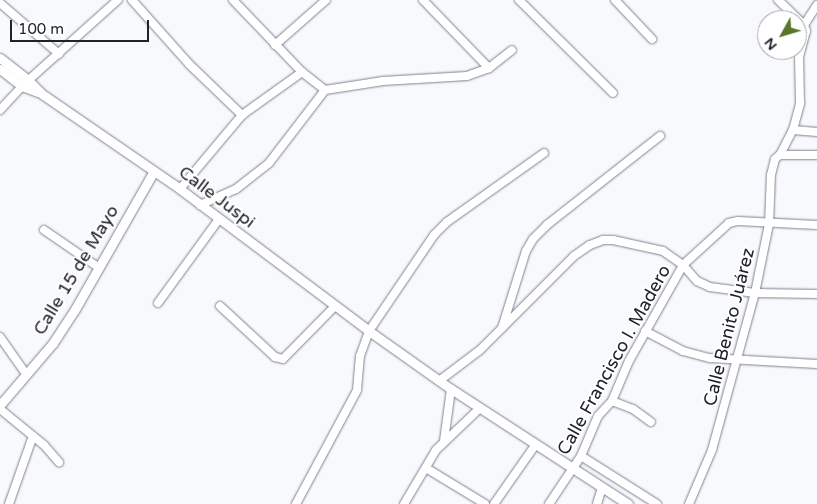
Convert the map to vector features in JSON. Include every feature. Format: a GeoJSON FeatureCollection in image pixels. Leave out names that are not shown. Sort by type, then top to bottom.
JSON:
{"type":"FeatureCollection","features":[{"type":"Feature","properties":{"kind":"street"},"geometry":{"type":"LineString","coordinates":[[0,110],[25,83],[118,0]]}},
{"type":"Feature","properties":{"kind":"street"},"geometry":{"type":"LineString","coordinates":[[132,0],[189,64],[242,115]]}},
{"type":"Feature","properties":{"kind":"street"},"geometry":{"type":"LineString","coordinates":[[233,0],[275,46],[302,72],[325,90]]}},
{"type":"Feature","properties":{"kind":"street"},"geometry":{"type":"LineString","coordinates":[[275,46],[326,0]]}},
{"type":"Feature","properties":{"kind":"street"},"geometry":{"type":"LineString","coordinates":[[423,0],[489,68]]}},
{"type":"Feature","properties":{"kind":"street"},"geometry":{"type":"LineString","coordinates":[[519,0],[613,93]]}},
{"type":"Feature","properties":{"kind":"street"},"geometry":{"type":"LineString","coordinates":[[615,0],[652,39]]}},
{"type":"Feature","properties":{"kind":"street"},"geometry":{"type":"LineString","coordinates":[[778,0],[788,10]]}},
{"type":"Feature","properties":{"kind":"street"},"geometry":{"type":"LineString","coordinates":[[0,3],[59,54]]}},
{"type":"Feature","properties":{"kind":"street"},"geometry":{"type":"LineString","coordinates":[[807,20],[817,5]]}},
{"type":"Feature","properties":{"kind":"street"},"geometry":{"type":"LineString","coordinates":[[200,205],[236,189],[269,163],[325,90],[383,81],[467,76],[489,68],[512,50]]}},
{"type":"Feature","properties":{"kind":"street","name":"Calle Juspi"},"geometry":{"type":"LineString","coordinates":[[0,58],[25,83]]}},
{"type":"Feature","properties":{"kind":"street","name":"Calle Benito Juárez"},"geometry":{"type":"LineString","coordinates":[[689,504],[712,450],[755,293],[769,224],[771,175],[775,159],[780,155],[792,130],[800,103],[799,60]]}},
{"type":"Feature","properties":{"kind":"street","name":"Calle Juspi"},"geometry":{"type":"LineString","coordinates":[[0,69],[42,94],[180,189],[369,332],[439,381],[628,504]]}},
{"type":"Feature","properties":{"kind":"street"},"geometry":{"type":"LineString","coordinates":[[180,189],[242,115],[302,72]]}},
{"type":"Feature","properties":{"kind":"street"},"geometry":{"type":"LineString","coordinates":[[792,130],[817,132]]}},
{"type":"Feature","properties":{"kind":"street"},"geometry":{"type":"LineString","coordinates":[[501,330],[523,260],[533,239],[547,225],[660,136]]}},
{"type":"Feature","properties":{"kind":"street"},"geometry":{"type":"LineString","coordinates":[[296,504],[356,390],[360,356],[369,332],[434,235],[446,222],[544,153]]}},
{"type":"Feature","properties":{"kind":"street"},"geometry":{"type":"LineString","coordinates":[[780,155],[817,154]]}},
{"type":"Feature","properties":{"kind":"street","name":"Calle 15 de Mayo"},"geometry":{"type":"LineString","coordinates":[[0,405],[53,343],[154,171]]}},
{"type":"Feature","properties":{"kind":"street"},"geometry":{"type":"LineString","coordinates":[[158,303],[219,219]]}},
{"type":"Feature","properties":{"kind":"street","name":"Calle Francisco I. Madero"},"geometry":{"type":"LineString","coordinates":[[549,504],[581,456],[598,416],[612,401],[629,361],[683,265],[729,223],[738,221],[769,224]]}},
{"type":"Feature","properties":{"kind":"street"},"geometry":{"type":"LineString","coordinates":[[769,224],[817,225]]}},
{"type":"Feature","properties":{"kind":"street"},"geometry":{"type":"LineString","coordinates":[[44,230],[98,267]]}},
{"type":"Feature","properties":{"kind":"street"},"geometry":{"type":"LineString","coordinates":[[439,381],[480,350],[574,256],[590,245],[603,240],[613,240],[662,251],[683,265],[696,281],[710,287],[755,293],[817,294]]}},
{"type":"Feature","properties":{"kind":"street"},"geometry":{"type":"LineString","coordinates":[[220,306],[276,357],[283,359],[335,306]]}},
{"type":"Feature","properties":{"kind":"street"},"geometry":{"type":"LineString","coordinates":[[645,331],[682,351],[710,358],[817,364]]}},
{"type":"Feature","properties":{"kind":"street"},"geometry":{"type":"LineString","coordinates":[[0,337],[26,374]]}},
{"type":"Feature","properties":{"kind":"street"},"geometry":{"type":"LineString","coordinates":[[444,441],[451,389]]}},
{"type":"Feature","properties":{"kind":"street"},"geometry":{"type":"LineString","coordinates":[[612,401],[633,409],[651,422]]}},
{"type":"Feature","properties":{"kind":"street"},"geometry":{"type":"LineString","coordinates":[[404,504],[436,450],[480,408]]}},
{"type":"Feature","properties":{"kind":"street"},"geometry":{"type":"LineString","coordinates":[[0,409],[33,436],[58,462]]}},
{"type":"Feature","properties":{"kind":"street"},"geometry":{"type":"LineString","coordinates":[[9,504],[33,436]]}},
{"type":"Feature","properties":{"kind":"street"},"geometry":{"type":"LineString","coordinates":[[494,504],[536,444]]}},
{"type":"Feature","properties":{"kind":"street"},"geometry":{"type":"LineString","coordinates":[[581,456],[657,504]]}},
{"type":"Feature","properties":{"kind":"street"},"geometry":{"type":"LineString","coordinates":[[426,468],[485,504]]}},
{"type":"Feature","properties":{"kind":"street"},"geometry":{"type":"LineString","coordinates":[[597,504],[602,488]]}}]}
